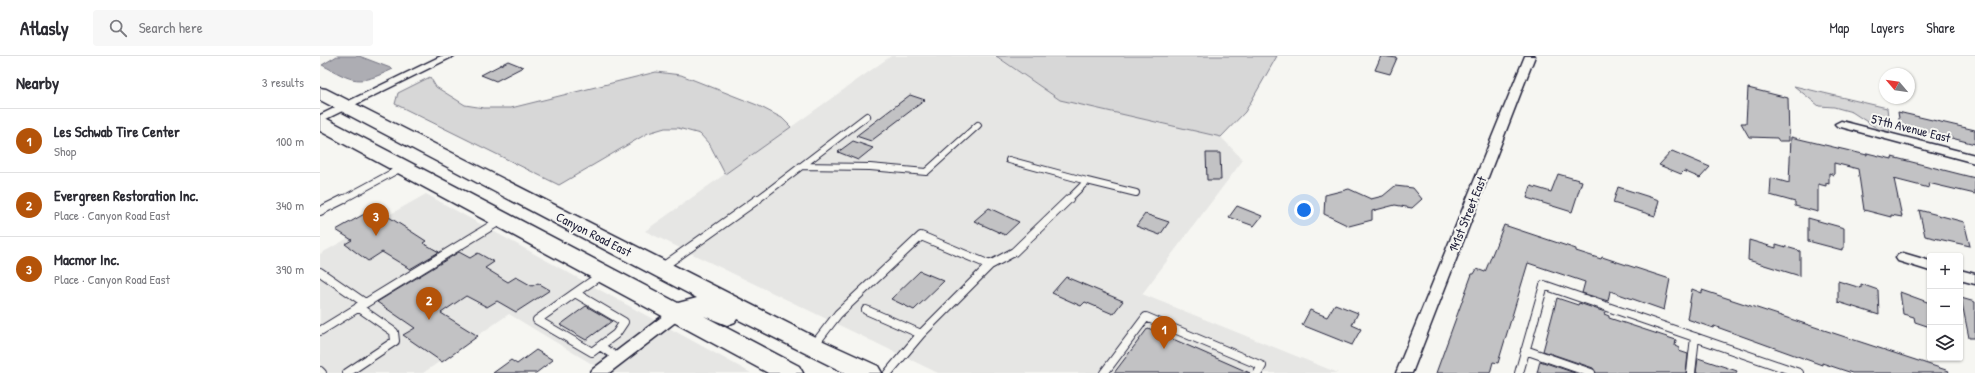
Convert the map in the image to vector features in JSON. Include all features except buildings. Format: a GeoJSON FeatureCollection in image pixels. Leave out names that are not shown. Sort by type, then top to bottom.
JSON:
{"type":"FeatureCollection","features":[{"type":"Feature","properties":{"kind":"main road","name":"Canyon Road East"},"geometry":{"type":"LineString","coordinates":[[320,93],[812,347],[869,373]]}},
{"type":"Feature","properties":{"kind":"main road"},"geometry":{"type":"LineString","coordinates":[[320,123],[790,373]]}},
{"type":"Feature","properties":{"kind":"main road"},"geometry":{"type":"LineString","coordinates":[[676,313],[689,307],[701,306],[812,347]]}},
{"type":"Feature","properties":{"kind":"street","name":"141st Street East"},"geometry":{"type":"LineString","coordinates":[[1404,373],[1530,56]]}},
{"type":"Feature","properties":{"kind":"street"},"geometry":{"type":"LineString","coordinates":[[320,119],[443,57]]}},
{"type":"Feature","properties":{"kind":"street","name":"57th Avenue East"},"geometry":{"type":"LineString","coordinates":[[1841,124],[1975,159]]}},
{"type":"Feature","properties":{"kind":"street"},"geometry":{"type":"LineString","coordinates":[[1903,258],[1927,265]]}},
{"type":"Feature","properties":{"kind":"street"},"geometry":{"type":"LineString","coordinates":[[1963,276],[1975,279]]}},
{"type":"Feature","properties":{"kind":"street"},"geometry":{"type":"LineString","coordinates":[[598,373],[676,313]]}},
{"type":"Feature","properties":{"kind":"lane"},"geometry":{"type":"LineString","coordinates":[[660,268],[801,166],[867,116]]}},
{"type":"Feature","properties":{"kind":"lane"},"geometry":{"type":"LineString","coordinates":[[801,166],[870,166],[926,172],[978,125]]}},
{"type":"Feature","properties":{"kind":"lane"},"geometry":{"type":"LineString","coordinates":[[1009,160],[1136,193]]}},
{"type":"Feature","properties":{"kind":"lane"},"geometry":{"type":"LineString","coordinates":[[320,211],[403,167]]}},
{"type":"Feature","properties":{"kind":"lane"},"geometry":{"type":"LineString","coordinates":[[888,373],[921,334],[990,265],[1014,252],[1087,181]]}},
{"type":"Feature","properties":{"kind":"lane"},"geometry":{"type":"LineString","coordinates":[[320,331],[501,220]]}},
{"type":"Feature","properties":{"kind":"lane"},"geometry":{"type":"LineString","coordinates":[[812,347],[838,314],[922,236],[990,265]]}},
{"type":"Feature","properties":{"kind":"lane"},"geometry":{"type":"LineString","coordinates":[[320,272],[394,332],[395,341],[347,373]]}},
{"type":"Feature","properties":{"kind":"lane"},"geometry":{"type":"LineString","coordinates":[[575,293],[624,322],[624,326],[620,332],[592,352],[537,320],[602,273]]}},
{"type":"Feature","properties":{"kind":"lane"},"geometry":{"type":"LineString","coordinates":[[1519,373],[1544,285],[1799,373]]}},
{"type":"Feature","properties":{"kind":"lane"},"geometry":{"type":"LineString","coordinates":[[866,310],[921,334]]}},
{"type":"Feature","properties":{"kind":"lane"},"geometry":{"type":"LineString","coordinates":[[1104,373],[1146,317],[1262,366],[1258,373]]}},
{"type":"Feature","properties":{"kind":"lane"},"geometry":{"type":"LineString","coordinates":[[1691,373],[1695,337]]}},
{"type":"Feature","properties":{"kind":"lane"},"geometry":{"type":"LineString","coordinates":[[600,346],[618,358]]}},
{"type":"Feature","properties":{"kind":"lane"},"geometry":{"type":"LineString","coordinates":[[1525,350],[1591,373]]}},
{"type":"Feature","properties":{"kind":"shaded area"},"geometry":{"type":"Polygon","coordinates":[[[337,56],[359,56],[393,69],[371,78],[356,80],[322,65],[337,56]]]}},
{"type":"Feature","properties":{"kind":"shaded area"},"geometry":{"type":"Polygon","coordinates":[[[891,56],[994,56],[1060,100],[1221,137],[1243,160],[1142,294],[1338,373],[938,373],[645,231],[891,56]]]}},
{"type":"Feature","properties":{"kind":"shaded area"},"geometry":{"type":"Polygon","coordinates":[[[996,56],[1277,56],[1245,112],[1221,137],[1060,100],[996,56]]]}},
{"type":"Feature","properties":{"kind":"shaded area"},"geometry":{"type":"Polygon","coordinates":[[[656,72],[681,75],[757,105],[782,118],[791,127],[725,174],[710,145],[700,134],[678,128],[665,128],[648,133],[559,185],[395,104],[398,93],[430,77],[436,87],[465,105],[484,108],[511,108],[656,72]]]}},
{"type":"Feature","properties":{"kind":"shaded area"},"geometry":{"type":"Polygon","coordinates":[[[1794,86],[1887,108],[1890,132],[1878,129],[1852,112],[1834,107],[1819,106],[1794,86]]]}},
{"type":"Feature","properties":{"kind":"shaded area"},"geometry":{"type":"Polygon","coordinates":[[[426,194],[751,373],[607,373],[509,314],[423,373],[320,373],[320,254],[426,194]]]}},
{"type":"Feature","properties":{"kind":"place","name":"Macmor Inc."},"geometry":{"type":"Point","coordinates":[376,236]}},
{"type":"Feature","properties":{"kind":"place","name":"Evergreen Restoration Inc."},"geometry":{"type":"Point","coordinates":[429,320]}},
{"type":"Feature","properties":{"kind":"place","name":"Les Schwab Tire Center"},"geometry":{"type":"Point","coordinates":[1164,349]}}]}
